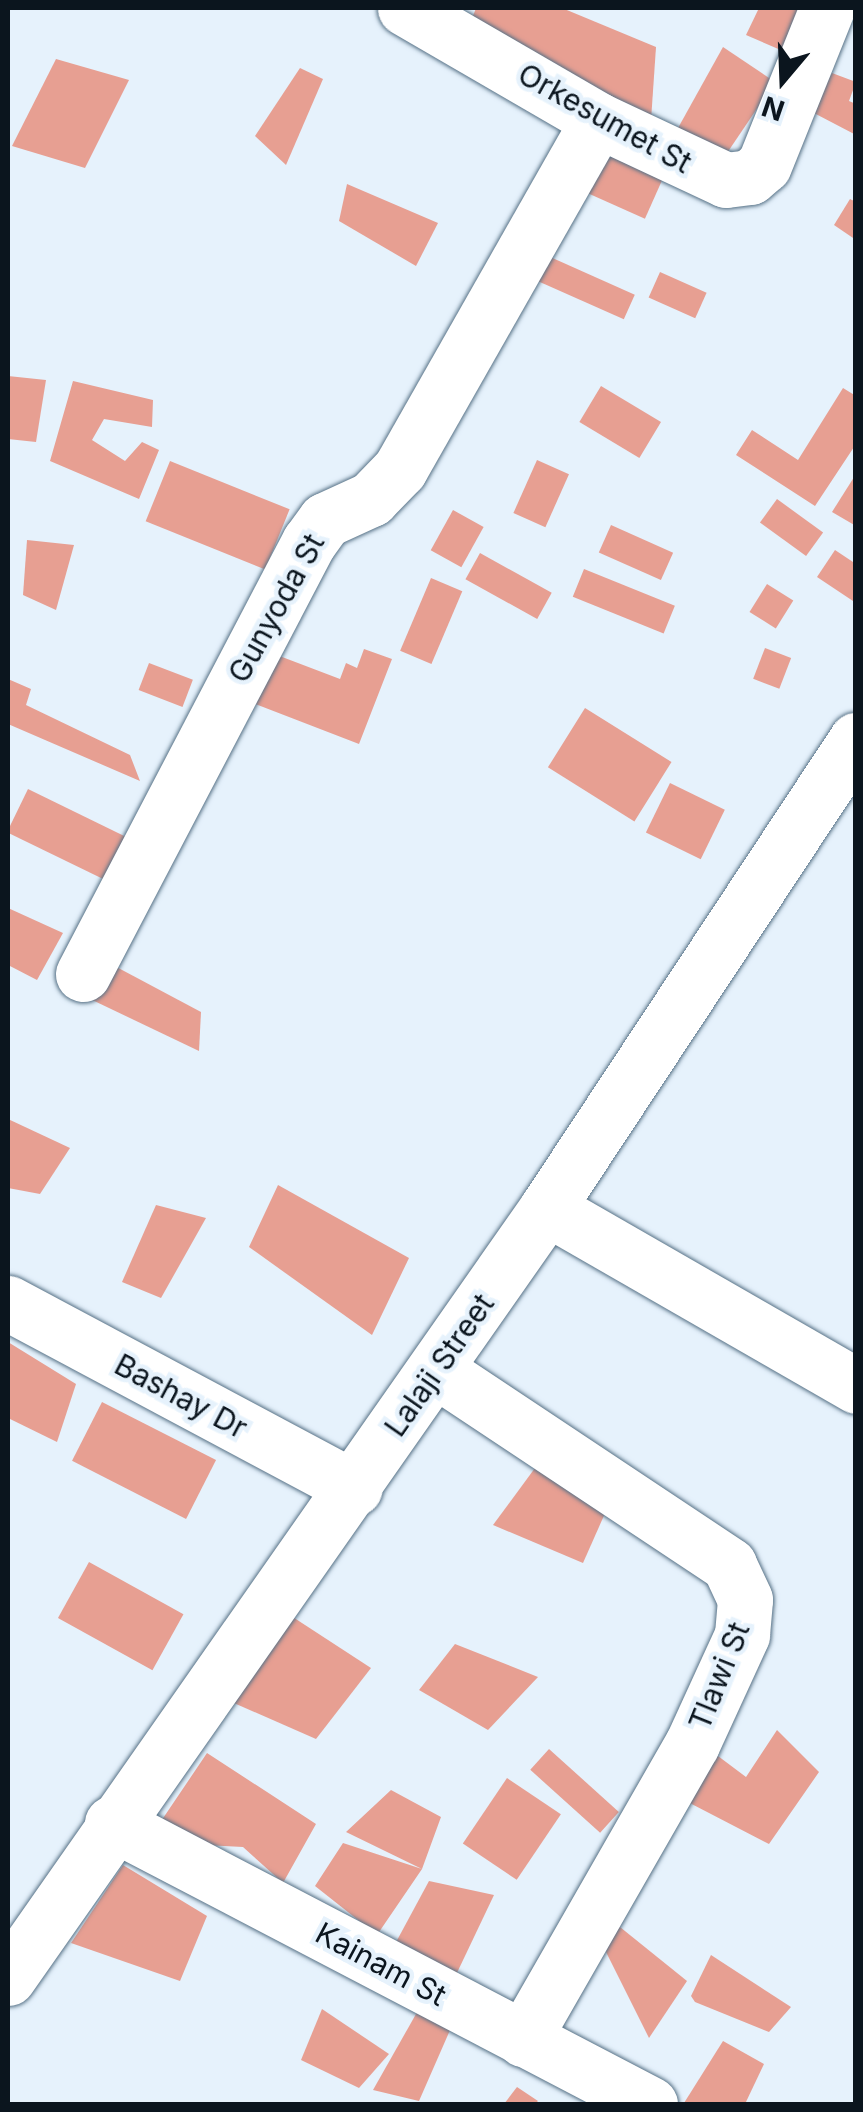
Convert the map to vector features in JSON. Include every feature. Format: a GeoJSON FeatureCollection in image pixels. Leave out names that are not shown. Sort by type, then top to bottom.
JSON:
{"type":"FeatureCollection","features":[{"type":"Feature","properties":{"kind":"street","name":"Orkesumet St"},"geometry":{"type":"LineString","coordinates":[[405,8],[598,120],[726,180],[750,177],[764,164],[828,8]]}},
{"type":"Feature","properties":{"kind":"street","name":"Gunyoda St"},"geometry":{"type":"LineString","coordinates":[[83,974],[309,542],[325,520],[371,499],[400,469],[598,120]]}},
{"type":"Feature","properties":{"kind":"street","name":"Lalaji Street"},"geometry":{"type":"LineString","coordinates":[[8,1978],[112,1823],[355,1488],[847,770]]}},
{"type":"Feature","properties":{"kind":"street"},"geometry":{"type":"LineString","coordinates":[[547,1208],[856,1386]]}},
{"type":"Feature","properties":{"kind":"street","name":"Bashay Dr"},"geometry":{"type":"LineString","coordinates":[[8,1303],[355,1488]]}},
{"type":"Feature","properties":{"kind":"street","name":"Tlawi St"},"geometry":{"type":"LineString","coordinates":[[436,1370],[729,1565],[745,1600],[742,1636],[692,1744],[522,2039]]}},
{"type":"Feature","properties":{"kind":"street","name":"Kainam St"},"geometry":{"type":"LineString","coordinates":[[112,1823],[650,2104]]}},
{"type":"Feature","properties":{"kind":"building"},"geometry":{"type":"Polygon","coordinates":[[[476,8],[562,8],[656,47],[650,135],[468,29],[476,8]]]}},
{"type":"Feature","properties":{"kind":"building"},"geometry":{"type":"Polygon","coordinates":[[[759,8],[802,8],[783,51],[746,35],[759,8]]]}},
{"type":"Feature","properties":{"kind":"building"},"geometry":{"type":"Polygon","coordinates":[[[723,47],[775,82],[723,159],[673,137],[723,47]]]}},
{"type":"Feature","properties":{"kind":"building"},"geometry":{"type":"Polygon","coordinates":[[[56,59],[129,80],[85,168],[12,146],[56,59]]]}},
{"type":"Feature","properties":{"kind":"building"},"geometry":{"type":"Polygon","coordinates":[[[300,68],[323,79],[286,165],[255,136],[300,68]]]}},
{"type":"Feature","properties":{"kind":"building"},"geometry":{"type":"Polygon","coordinates":[[[832,73],[856,82],[849,101],[856,104],[856,135],[812,112],[832,73]]]}},
{"type":"Feature","properties":{"kind":"building"},"geometry":{"type":"Polygon","coordinates":[[[600,145],[665,174],[645,219],[580,190],[600,145]]]}},
{"type":"Feature","properties":{"kind":"building"},"geometry":{"type":"Polygon","coordinates":[[[347,184],[438,223],[416,266],[339,221],[347,184]]]}},
{"type":"Feature","properties":{"kind":"building"},"geometry":{"type":"Polygon","coordinates":[[[850,199],[856,202],[856,240],[834,225],[850,199]]]}},
{"type":"Feature","properties":{"kind":"building"},"geometry":{"type":"Polygon","coordinates":[[[548,256],[635,295],[624,319],[537,281],[548,256]]]}},
{"type":"Feature","properties":{"kind":"building"},"geometry":{"type":"Polygon","coordinates":[[[660,272],[707,293],[695,318],[649,298],[660,272]]]}},
{"type":"Feature","properties":{"kind":"building"},"geometry":{"type":"Polygon","coordinates":[[[8,376],[46,380],[36,442],[8,439],[8,376]]]}},
{"type":"Feature","properties":{"kind":"building"},"geometry":{"type":"Polygon","coordinates":[[[73,381],[153,400],[152,427],[104,419],[92,440],[125,461],[142,442],[159,450],[139,499],[50,461],[73,381]]]}},
{"type":"Feature","properties":{"kind":"building"},"geometry":{"type":"Polygon","coordinates":[[[601,386],[661,422],[639,458],[579,422],[601,386]]]}},
{"type":"Feature","properties":{"kind":"building"},"geometry":{"type":"Polygon","coordinates":[[[843,388],[856,396],[856,444],[815,506],[736,455],[752,430],[798,460],[843,388]]]}},
{"type":"Feature","properties":{"kind":"building"},"geometry":{"type":"Polygon","coordinates":[[[537,460],[569,474],[545,527],[513,513],[537,460]]]}},
{"type":"Feature","properties":{"kind":"building"},"geometry":{"type":"Polygon","coordinates":[[[170,461],[290,509],[265,570],[146,521],[170,461]]]}},
{"type":"Feature","properties":{"kind":"building"},"geometry":{"type":"Polygon","coordinates":[[[856,474],[856,526],[832,512],[856,474]]]}},
{"type":"Feature","properties":{"kind":"building"},"geometry":{"type":"Polygon","coordinates":[[[777,499],[823,533],[806,556],[760,522],[777,499]]]}},
{"type":"Feature","properties":{"kind":"building"},"geometry":{"type":"Polygon","coordinates":[[[453,510],[484,527],[461,567],[431,550],[453,510]]]}},
{"type":"Feature","properties":{"kind":"building"},"geometry":{"type":"Polygon","coordinates":[[[611,525],[673,553],[661,580],[599,552],[611,525]]]}},
{"type":"Feature","properties":{"kind":"building"},"geometry":{"type":"Polygon","coordinates":[[[27,540],[74,545],[56,610],[23,595],[27,540]]]}},
{"type":"Feature","properties":{"kind":"building"},"geometry":{"type":"Polygon","coordinates":[[[835,550],[856,564],[856,603],[817,577],[835,550]]]}},
{"type":"Feature","properties":{"kind":"building"},"geometry":{"type":"Polygon","coordinates":[[[480,553],[552,593],[537,619],[465,579],[480,553]]]}},
{"type":"Feature","properties":{"kind":"building"},"geometry":{"type":"Polygon","coordinates":[[[584,569],[675,606],[664,634],[573,597],[584,569]]]}},
{"type":"Feature","properties":{"kind":"building"},"geometry":{"type":"Polygon","coordinates":[[[431,578],[462,591],[431,664],[400,651],[431,578]]]}},
{"type":"Feature","properties":{"kind":"building"},"geometry":{"type":"Polygon","coordinates":[[[767,584],[793,600],[776,628],[750,612],[767,584]]]}},
{"type":"Feature","properties":{"kind":"building"},"geometry":{"type":"Polygon","coordinates":[[[765,648],[791,658],[779,689],[753,679],[765,648]]]}},
{"type":"Feature","properties":{"kind":"building"},"geometry":{"type":"Polygon","coordinates":[[[364,649],[392,659],[359,744],[250,702],[269,652],[340,679],[346,663],[357,668],[364,649]]]}},
{"type":"Feature","properties":{"kind":"building"},"geometry":{"type":"Polygon","coordinates":[[[149,663],[193,680],[182,707],[139,690],[149,663]]]}},
{"type":"Feature","properties":{"kind":"building"},"geometry":{"type":"Polygon","coordinates":[[[8,679],[31,689],[26,705],[130,755],[140,781],[8,724],[8,679]]]}},
{"type":"Feature","properties":{"kind":"building"},"geometry":{"type":"Polygon","coordinates":[[[585,708],[672,762],[634,821],[548,767],[585,708]]]}},
{"type":"Feature","properties":{"kind":"building"},"geometry":{"type":"Polygon","coordinates":[[[670,783],[725,810],[701,859],[646,832],[670,783]]]}},
{"type":"Feature","properties":{"kind":"building"},"geometry":{"type":"Polygon","coordinates":[[[28,789],[131,839],[110,883],[8,833],[28,789]]]}},
{"type":"Feature","properties":{"kind":"building"},"geometry":{"type":"Polygon","coordinates":[[[8,908],[63,933],[37,980],[8,965],[8,908]]]}},
{"type":"Feature","properties":{"kind":"building"},"geometry":{"type":"Polygon","coordinates":[[[109,963],[201,1012],[199,1051],[88,998],[109,963]]]}},
{"type":"Feature","properties":{"kind":"building"},"geometry":{"type":"Polygon","coordinates":[[[8,1119],[70,1148],[40,1194],[8,1188],[8,1119]]]}},
{"type":"Feature","properties":{"kind":"building"},"geometry":{"type":"Polygon","coordinates":[[[278,1185],[409,1258],[372,1335],[249,1247],[278,1185]]]}},
{"type":"Feature","properties":{"kind":"building"},"geometry":{"type":"Polygon","coordinates":[[[156,1205],[206,1218],[161,1298],[122,1282],[156,1205]]]}},
{"type":"Feature","properties":{"kind":"building"},"geometry":{"type":"Polygon","coordinates":[[[8,1342],[76,1384],[57,1442],[8,1418],[8,1342]]]}},
{"type":"Feature","properties":{"kind":"building"},"geometry":{"type":"Polygon","coordinates":[[[102,1402],[216,1460],[186,1519],[72,1461],[102,1402]]]}},
{"type":"Feature","properties":{"kind":"building"},"geometry":{"type":"Polygon","coordinates":[[[535,1468],[610,1502],[583,1563],[493,1525],[535,1468]]]}},
{"type":"Feature","properties":{"kind":"building"},"geometry":{"type":"Polygon","coordinates":[[[89,1562],[183,1614],[152,1670],[58,1618],[89,1562]]]}},
{"type":"Feature","properties":{"kind":"building"},"geometry":{"type":"Polygon","coordinates":[[[282,1610],[371,1668],[316,1739],[227,1700],[282,1610]]]}},
{"type":"Feature","properties":{"kind":"building"},"geometry":{"type":"Polygon","coordinates":[[[455,1644],[538,1677],[488,1730],[419,1690],[455,1644]]]}},
{"type":"Feature","properties":{"kind":"building"},"geometry":{"type":"Polygon","coordinates":[[[777,1730],[819,1772],[769,1844],[682,1799],[718,1756],[746,1777],[777,1730]]]}},
{"type":"Feature","properties":{"kind":"building"},"geometry":{"type":"Polygon","coordinates":[[[549,1749],[619,1812],[600,1833],[530,1770],[549,1749]]]}},
{"type":"Feature","properties":{"kind":"building"},"geometry":{"type":"Polygon","coordinates":[[[207,1753],[316,1824],[283,1883],[243,1847],[147,1842],[207,1753]]]}},
{"type":"Feature","properties":{"kind":"building"},"geometry":{"type":"Polygon","coordinates":[[[507,1778],[561,1814],[517,1880],[463,1843],[507,1778]]]}},
{"type":"Feature","properties":{"kind":"building"},"geometry":{"type":"Polygon","coordinates":[[[391,1790],[441,1817],[422,1869],[346,1832],[391,1790]]]}},
{"type":"Feature","properties":{"kind":"building"},"geometry":{"type":"Polygon","coordinates":[[[343,1843],[422,1869],[377,1935],[315,1886],[343,1843]]]}},
{"type":"Feature","properties":{"kind":"building"},"geometry":{"type":"Polygon","coordinates":[[[123,1865],[207,1916],[180,1981],[71,1943],[123,1865]]]}},
{"type":"Feature","properties":{"kind":"building"},"geometry":{"type":"Polygon","coordinates":[[[429,1881],[494,1895],[455,1977],[395,1944],[429,1881]]]}},
{"type":"Feature","properties":{"kind":"building"},"geometry":{"type":"Polygon","coordinates":[[[615,1923],[687,1981],[649,2038],[606,1952],[615,1923]]]}},
{"type":"Feature","properties":{"kind":"building"},"geometry":{"type":"Polygon","coordinates":[[[711,1955],[791,2007],[769,2032],[695,2002],[691,1996],[711,1955]]]}},
{"type":"Feature","properties":{"kind":"building"},"geometry":{"type":"Polygon","coordinates":[[[420,2007],[454,2021],[419,2101],[373,2090],[420,2007]]]}},
{"type":"Feature","properties":{"kind":"building"},"geometry":{"type":"Polygon","coordinates":[[[322,2009],[389,2054],[359,2088],[301,2060],[322,2009]]]}},
{"type":"Feature","properties":{"kind":"building"},"geometry":{"type":"Polygon","coordinates":[[[723,2041],[764,2064],[745,2104],[684,2103],[723,2041]]]}},
{"type":"Feature","properties":{"kind":"building"},"geometry":{"type":"Polygon","coordinates":[[[517,2087],[538,2101],[504,2104],[517,2087]]]}}]}
